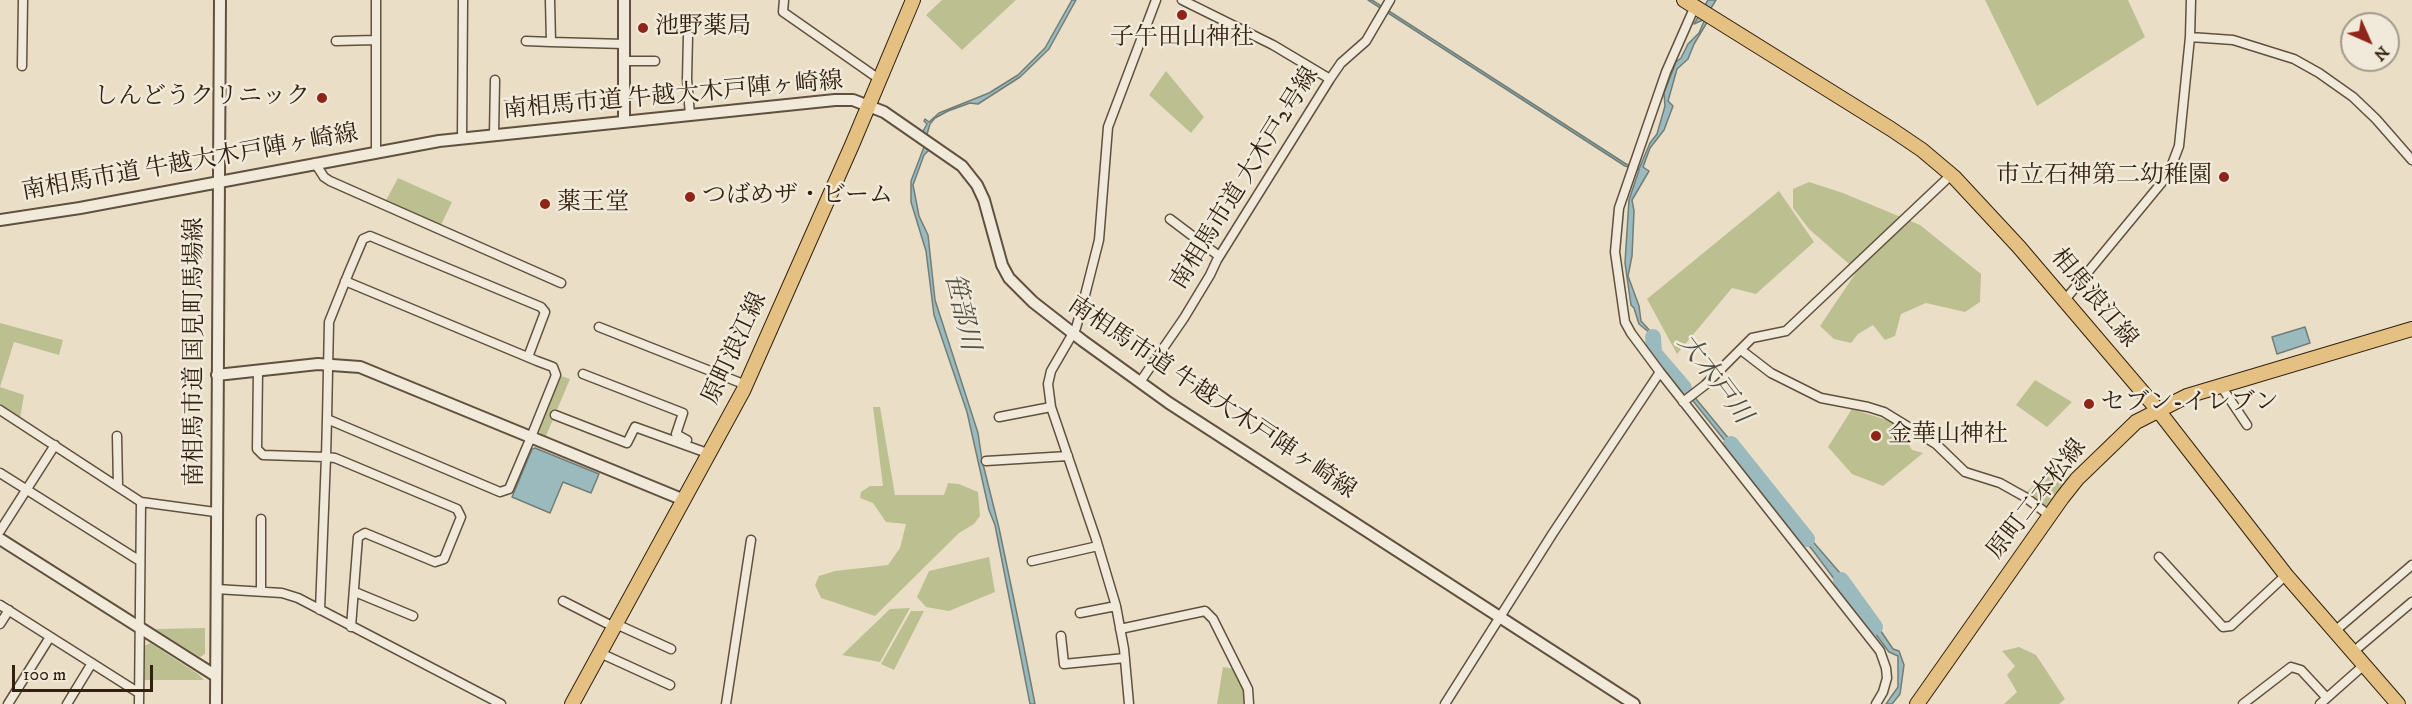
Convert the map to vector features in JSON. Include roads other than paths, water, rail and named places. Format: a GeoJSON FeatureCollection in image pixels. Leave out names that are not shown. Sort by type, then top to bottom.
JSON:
{"type":"FeatureCollection","features":[{"type":"Feature","properties":{"kind":"main road","name":"原町浪江線"},"geometry":{"type":"LineString","coordinates":[[572,704],[746,385],[913,0]]}},
{"type":"Feature","properties":{"kind":"main road","name":"相馬浪江線"},"geometry":{"type":"LineString","coordinates":[[1693,5],[1891,129],[1951,175],[2019,247],[2157,409],[2286,575],[2398,704]]}},
{"type":"Feature","properties":{"kind":"main road","name":"原町二本松線"},"geometry":{"type":"LineString","coordinates":[[1920,703],[2049,515],[2077,479],[2136,422],[2157,409],[2187,396],[2412,329]]}},
{"type":"Feature","properties":{"kind":"street"},"geometry":{"type":"LineString","coordinates":[[22,66],[23,0]]}},
{"type":"Feature","properties":{"kind":"street","name":"南相馬市道 国見町馬場線"},"geometry":{"type":"LineString","coordinates":[[216,704],[215,513],[220,0]]}},
{"type":"Feature","properties":{"kind":"street"},"geometry":{"type":"LineString","coordinates":[[376,0],[376,152]]}},
{"type":"Feature","properties":{"kind":"street"},"geometry":{"type":"LineString","coordinates":[[462,139],[463,0]]}},
{"type":"Feature","properties":{"kind":"street"},"geometry":{"type":"LineString","coordinates":[[550,0],[551,42]]}},
{"type":"Feature","properties":{"kind":"street"},"geometry":{"type":"LineString","coordinates":[[624,0],[624,121]]}},
{"type":"Feature","properties":{"kind":"street"},"geometry":{"type":"LineString","coordinates":[[784,0],[783,12],[879,79]]}},
{"type":"Feature","properties":{"kind":"street"},"geometry":{"type":"LineString","coordinates":[[1129,704],[1125,658],[1116,606],[1051,407],[1048,378],[1074,334],[1099,240],[1108,127],[1156,0]]}},
{"type":"Feature","properties":{"kind":"street"},"geometry":{"type":"LineString","coordinates":[[1182,0],[1273,45],[1330,79]]}},
{"type":"Feature","properties":{"kind":"street","name":"南相馬市道 大木戸2号線"},"geometry":{"type":"LineString","coordinates":[[1140,382],[1184,318],[1219,256],[1330,79],[1341,63],[1366,41],[1390,0]]}},
{"type":"Feature","properties":{"kind":"street"},"geometry":{"type":"LineString","coordinates":[[2064,301],[2168,176],[2179,146],[2190,37],[2191,0]]}},
{"type":"Feature","properties":{"kind":"street"},"geometry":{"type":"LineString","coordinates":[[1693,5],[1663,80],[1626,186],[1615,232],[1617,272],[1626,326],[1683,402],[1880,651],[1887,678],[1876,704]]}},
{"type":"Feature","properties":{"kind":"street"},"geometry":{"type":"LineString","coordinates":[[688,36],[687,79],[690,114]]}},
{"type":"Feature","properties":{"kind":"street"},"geometry":{"type":"LineString","coordinates":[[2190,37],[2233,40],[2294,59],[2353,97],[2412,160]]}},
{"type":"Feature","properties":{"kind":"street"},"geometry":{"type":"LineString","coordinates":[[336,41],[375,40]]}},
{"type":"Feature","properties":{"kind":"street"},"geometry":{"type":"LineString","coordinates":[[526,41],[624,44]]}},
{"type":"Feature","properties":{"kind":"street"},"geometry":{"type":"LineString","coordinates":[[624,61],[655,61]]}},
{"type":"Feature","properties":{"kind":"street"},"geometry":{"type":"LineString","coordinates":[[494,135],[495,80]]}},
{"type":"Feature","properties":{"kind":"street","name":"南相馬市道 牛越大木戸陣ヶ崎線"},"geometry":{"type":"LineString","coordinates":[[0,220],[80,208],[376,152],[462,139],[690,114],[853,100],[868,105],[911,130],[962,166],[980,192],[1002,265],[1009,278],[1033,302],[1074,334],[1140,382],[1634,704]]}},
{"type":"Feature","properties":{"kind":"street"},"geometry":{"type":"LineString","coordinates":[[315,163],[324,177],[330,181],[561,283]]}},
{"type":"Feature","properties":{"kind":"street"},"geometry":{"type":"LineString","coordinates":[[1683,402],[1756,336],[1786,331],[1951,175]]}},
{"type":"Feature","properties":{"kind":"street"},"geometry":{"type":"LineString","coordinates":[[1170,219],[1219,256]]}},
{"type":"Feature","properties":{"kind":"street"},"geometry":{"type":"LineString","coordinates":[[320,610],[329,322],[363,239],[370,237],[541,307],[545,312],[528,357]]}},
{"type":"Feature","properties":{"kind":"street"},"geometry":{"type":"LineString","coordinates":[[327,419],[500,492],[509,489],[556,375],[553,367],[345,281]]}},
{"type":"Feature","properties":{"kind":"street"},"geometry":{"type":"LineString","coordinates":[[599,327],[746,385]]}},
{"type":"Feature","properties":{"kind":"street"},"geometry":{"type":"LineString","coordinates":[[1741,350],[1771,373],[1821,398],[1884,412],[1936,444],[1965,472],[2000,483],[2025,497],[2049,515]]}},
{"type":"Feature","properties":{"kind":"street"},"geometry":{"type":"LineString","coordinates":[[217,375],[328,364],[350,365],[373,371],[684,500]]}},
{"type":"Feature","properties":{"kind":"street"},"geometry":{"type":"LineString","coordinates":[[258,371],[257,449],[263,455],[335,458],[457,510],[461,517],[444,559],[435,562],[365,533],[358,537],[351,627]]}},
{"type":"Feature","properties":{"kind":"street"},"geometry":{"type":"LineString","coordinates":[[1445,704],[1553,532],[1660,372]]}},
{"type":"Feature","properties":{"kind":"street"},"geometry":{"type":"LineString","coordinates":[[583,374],[683,413],[676,434],[711,452]]}},
{"type":"Feature","properties":{"kind":"street"},"geometry":{"type":"LineString","coordinates":[[2221,386],[2247,425]]}},
{"type":"Feature","properties":{"kind":"street"},"geometry":{"type":"LineString","coordinates":[[999,417],[1051,407]]}},
{"type":"Feature","properties":{"kind":"street"},"geometry":{"type":"LineString","coordinates":[[0,410],[141,502],[215,513]]}},
{"type":"Feature","properties":{"kind":"street"},"geometry":{"type":"LineString","coordinates":[[555,415],[627,443],[635,427],[711,452]]}},
{"type":"Feature","properties":{"kind":"street"},"geometry":{"type":"LineString","coordinates":[[117,436],[118,486]]}},
{"type":"Feature","properties":{"kind":"street"},"geometry":{"type":"LineString","coordinates":[[0,531],[55,445]]}},
{"type":"Feature","properties":{"kind":"street"},"geometry":{"type":"LineString","coordinates":[[986,461],[1068,456]]}},
{"type":"Feature","properties":{"kind":"street"},"geometry":{"type":"LineString","coordinates":[[0,473],[140,561]]}},
{"type":"Feature","properties":{"kind":"street"},"geometry":{"type":"LineString","coordinates":[[139,704],[141,502]]}},
{"type":"Feature","properties":{"kind":"street"},"geometry":{"type":"LineString","coordinates":[[261,519],[261,591]]}},
{"type":"Feature","properties":{"kind":"street"},"geometry":{"type":"LineString","coordinates":[[0,539],[216,676]]}},
{"type":"Feature","properties":{"kind":"street"},"geometry":{"type":"LineString","coordinates":[[726,704],[751,540]]}},
{"type":"Feature","properties":{"kind":"street"},"geometry":{"type":"LineString","coordinates":[[1032,561],[1098,546]]}},
{"type":"Feature","properties":{"kind":"street"},"geometry":{"type":"LineString","coordinates":[[2159,557],[2223,627],[2230,626],[2286,575]]}},
{"type":"Feature","properties":{"kind":"street"},"geometry":{"type":"LineString","coordinates":[[2335,631],[2412,565]]}},
{"type":"Feature","properties":{"kind":"street"},"geometry":{"type":"LineString","coordinates":[[216,589],[289,595],[501,704]]}},
{"type":"Feature","properties":{"kind":"street"},"geometry":{"type":"LineString","coordinates":[[355,592],[413,616]]}},
{"type":"Feature","properties":{"kind":"street"},"geometry":{"type":"LineString","coordinates":[[563,601],[671,649]]}},
{"type":"Feature","properties":{"kind":"street"},"geometry":{"type":"LineString","coordinates":[[2353,652],[2412,602]]}},
{"type":"Feature","properties":{"kind":"street"},"geometry":{"type":"LineString","coordinates":[[0,605],[139,693]]}},
{"type":"Feature","properties":{"kind":"street"},"geometry":{"type":"LineString","coordinates":[[1080,613],[1116,606]]}},
{"type":"Feature","properties":{"kind":"street"},"geometry":{"type":"LineString","coordinates":[[0,624],[9,610]]}},
{"type":"Feature","properties":{"kind":"street"},"geometry":{"type":"LineString","coordinates":[[1120,629],[1205,611],[1213,619],[1248,689],[1249,704]]}},
{"type":"Feature","properties":{"kind":"street"},"geometry":{"type":"LineString","coordinates":[[1061,636],[1064,664],[1125,658]]}},
{"type":"Feature","properties":{"kind":"street"},"geometry":{"type":"LineString","coordinates":[[8,704],[50,637]]}},
{"type":"Feature","properties":{"kind":"street"},"geometry":{"type":"LineString","coordinates":[[600,653],[670,685]]}},
{"type":"Feature","properties":{"kind":"street"},"geometry":{"type":"LineString","coordinates":[[67,704],[92,663]]}},
{"type":"Feature","properties":{"kind":"street"},"geometry":{"type":"LineString","coordinates":[[2243,704],[2291,667],[2301,670],[2323,700],[2364,665]]}},
{"type":"Feature","properties":{"kind":"water"},"geometry":{"type":"Polygon","coordinates":[[[1072,0],[1076,0],[1049,49],[1020,77],[978,104],[970,103],[935,118],[930,124],[925,141],[930,149],[924,155],[913,185],[919,216],[928,235],[935,300],[978,433],[1035,704],[1030,704],[995,525],[989,510],[967,412],[934,315],[926,251],[911,202],[911,181],[924,147],[922,133],[927,124],[925,119],[929,122],[939,113],[989,93],[1018,75],[1045,48],[1072,0]]]}},
{"type":"Feature","properties":{"kind":"water"},"geometry":{"type":"Polygon","coordinates":[[[1368,0],[1372,0],[1626,164],[1639,169],[1650,143],[1657,134],[1665,106],[1664,93],[1676,62],[1699,33],[1705,19],[1694,24],[1708,0],[1716,0],[1711,8],[1709,19],[1688,59],[1677,69],[1668,101],[1673,106],[1664,130],[1650,148],[1643,167],[1649,171],[1632,200],[1634,211],[1632,256],[1628,276],[1639,306],[1641,321],[1653,334],[1655,349],[1734,445],[1760,483],[1789,511],[1787,518],[1796,522],[1846,580],[1858,607],[1868,612],[1893,649],[1899,651],[1904,665],[1900,694],[1892,704],[1886,704],[1898,687],[1898,656],[1889,652],[1814,552],[1653,351],[1651,334],[1639,324],[1631,305],[1625,263],[1629,200],[1639,170],[1625,166],[1368,0]]]}},
{"type":"Feature","properties":{"kind":"water"},"geometry":{"type":"Polygon","coordinates":[[[2305,327],[2310,343],[2277,354],[2272,337],[2305,327]]]}},
{"type":"Feature","properties":{"kind":"water"},"geometry":{"type":"Polygon","coordinates":[[[535,448],[599,474],[591,493],[563,482],[550,513],[512,497],[532,449],[535,448]]]}},
{"type":"Feature","properties":{"kind":"waterway","name":"大木戸川"},"geometry":{"type":"LineString","coordinates":[[1653,337],[1654,353],[1684,388]]}},
{"type":"Feature","properties":{"kind":"waterway","name":"大木戸川"},"geometry":{"type":"LineString","coordinates":[[1731,444],[1807,539]]}},
{"type":"Feature","properties":{"kind":"waterway","name":"大木戸川"},"geometry":{"type":"LineString","coordinates":[[1841,580],[1875,627]]}},
{"type":"Feature","properties":{"kind":"place","name":"子午田山神社"},"geometry":{"type":"Point","coordinates":[1182,15]}},
{"type":"Feature","properties":{"kind":"place","name":"池野薬局"},"geometry":{"type":"Point","coordinates":[643,28]}},
{"type":"Feature","properties":{"kind":"place","name":"しんどうクリニック"},"geometry":{"type":"Point","coordinates":[322,98]}},
{"type":"Feature","properties":{"kind":"place","name":"市立石神第二幼稚園"},"geometry":{"type":"Point","coordinates":[2224,177]}},
{"type":"Feature","properties":{"kind":"place","name":"つばめザ・ビーム"},"geometry":{"type":"Point","coordinates":[690,197]}},
{"type":"Feature","properties":{"kind":"place","name":"薬王堂"},"geometry":{"type":"Point","coordinates":[545,204]}},
{"type":"Feature","properties":{"kind":"place","name":"セブン-イレブン"},"geometry":{"type":"Point","coordinates":[2089,404]}},
{"type":"Feature","properties":{"kind":"place","name":"金華山神社"},"geometry":{"type":"Point","coordinates":[1876,436]}},
{"type":"Feature","properties":{"kind":"water label","name":"笹部川"},"geometry":{"type":"Point","coordinates":[960,312]}}]}
